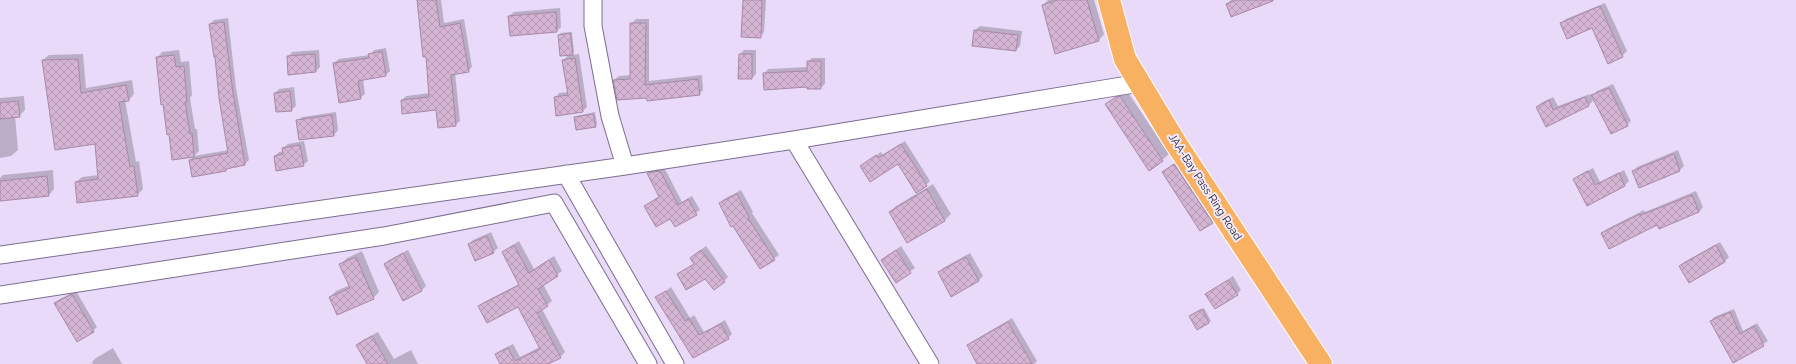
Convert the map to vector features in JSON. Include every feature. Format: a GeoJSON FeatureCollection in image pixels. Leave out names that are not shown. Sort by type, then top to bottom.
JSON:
{"type":"FeatureCollection","features":[{"type":"Feature","properties":{"kind":"highway","name":"JAA-Bay Pass Ring Road"},"geometry":{"type":"LineString","coordinates":[[1109,0],[1125,59],[1175,142],[1321,364]]}},
{"type":"Feature","properties":{"kind":"street"},"geometry":{"type":"LineString","coordinates":[[593,0],[593,26],[610,116],[625,166]]}},
{"type":"Feature","properties":{"kind":"street"},"geometry":{"type":"LineString","coordinates":[[0,255],[625,166],[794,140],[1140,83]]}},
{"type":"Feature","properties":{"kind":"street"},"geometry":{"type":"LineString","coordinates":[[794,140],[930,364]]}},
{"type":"Feature","properties":{"kind":"street"},"geometry":{"type":"LineString","coordinates":[[566,174],[675,364]]}},
{"type":"Feature","properties":{"kind":"street"},"geometry":{"type":"LineString","coordinates":[[0,296],[384,236],[554,202],[648,364]]}},
{"type":"Feature","properties":{"kind":"building"},"geometry":{"type":"Polygon","coordinates":[[[417,0],[436,0],[440,27],[460,23],[469,72],[451,75],[456,126],[438,128],[436,110],[402,114],[401,100],[429,97],[426,57],[423,57],[417,0]]]}},
{"type":"Feature","properties":{"kind":"building"},"geometry":{"type":"Polygon","coordinates":[[[743,0],[762,0],[761,38],[741,37],[743,0]]]}},
{"type":"Feature","properties":{"kind":"building"},"geometry":{"type":"Polygon","coordinates":[[[1058,0],[1087,0],[1099,41],[1055,54],[1042,5],[1058,0]]]}},
{"type":"Feature","properties":{"kind":"building"},"geometry":{"type":"Polygon","coordinates":[[[1236,0],[1273,1],[1231,17],[1226,4],[1236,0]]]}},
{"type":"Feature","properties":{"kind":"building"},"geometry":{"type":"Polygon","coordinates":[[[1600,6],[1623,57],[1608,64],[1592,28],[1567,39],[1560,23],[1600,6]]]}},
{"type":"Feature","properties":{"kind":"building"},"geometry":{"type":"Polygon","coordinates":[[[556,12],[557,32],[510,36],[508,16],[556,12]]]}},
{"type":"Feature","properties":{"kind":"building"},"geometry":{"type":"Polygon","coordinates":[[[224,22],[233,93],[245,165],[226,169],[226,171],[192,177],[189,160],[228,153],[209,24],[224,22]]]}},
{"type":"Feature","properties":{"kind":"building"},"geometry":{"type":"Polygon","coordinates":[[[630,23],[646,23],[645,85],[698,79],[700,95],[647,101],[646,98],[617,100],[613,80],[630,79],[630,23]]]}},
{"type":"Feature","properties":{"kind":"building"},"geometry":{"type":"Polygon","coordinates":[[[974,30],[1018,35],[1016,51],[972,46],[974,30]]]}},
{"type":"Feature","properties":{"kind":"building"},"geometry":{"type":"Polygon","coordinates":[[[570,33],[573,55],[560,56],[558,35],[570,33]]]}},
{"type":"Feature","properties":{"kind":"building"},"geometry":{"type":"Polygon","coordinates":[[[382,51],[386,76],[358,81],[361,99],[339,103],[333,63],[369,58],[368,54],[382,51]]]}},
{"type":"Feature","properties":{"kind":"building"},"geometry":{"type":"Polygon","coordinates":[[[315,54],[316,72],[288,75],[287,56],[315,54]]]}},
{"type":"Feature","properties":{"kind":"building"},"geometry":{"type":"Polygon","coordinates":[[[739,54],[752,54],[752,79],[738,79],[739,54]]]}},
{"type":"Feature","properties":{"kind":"building"},"geometry":{"type":"Polygon","coordinates":[[[174,55],[176,67],[184,66],[187,102],[185,102],[190,134],[192,133],[194,157],[172,160],[163,104],[161,105],[156,57],[174,55]]]}},
{"type":"Feature","properties":{"kind":"building"},"geometry":{"type":"Polygon","coordinates":[[[575,58],[583,112],[556,116],[554,97],[568,95],[562,60],[575,58]]]}},
{"type":"Feature","properties":{"kind":"building"},"geometry":{"type":"Polygon","coordinates":[[[78,59],[81,93],[126,85],[129,101],[119,102],[130,167],[134,166],[138,196],[77,203],[75,182],[98,179],[95,144],[55,150],[42,60],[78,59]]]}},
{"type":"Feature","properties":{"kind":"building"},"geometry":{"type":"Polygon","coordinates":[[[807,61],[821,61],[821,89],[807,89],[807,87],[764,90],[763,73],[807,71],[807,61]]]}},
{"type":"Feature","properties":{"kind":"building"},"geometry":{"type":"Polygon","coordinates":[[[1609,88],[1628,126],[1611,134],[1591,95],[1609,88]]]}},
{"type":"Feature","properties":{"kind":"building"},"geometry":{"type":"Polygon","coordinates":[[[290,91],[292,111],[276,112],[274,93],[290,91]]]}},
{"type":"Feature","properties":{"kind":"building"},"geometry":{"type":"Polygon","coordinates":[[[1120,96],[1163,161],[1149,171],[1105,104],[1120,96]]]}},
{"type":"Feature","properties":{"kind":"building"},"geometry":{"type":"Polygon","coordinates":[[[1585,97],[1589,106],[1546,127],[1536,107],[1549,100],[1553,110],[1585,97]]]}},
{"type":"Feature","properties":{"kind":"building"},"geometry":{"type":"Polygon","coordinates":[[[18,101],[20,117],[0,119],[0,103],[18,101]]]}},
{"type":"Feature","properties":{"kind":"building"},"geometry":{"type":"Polygon","coordinates":[[[593,114],[596,127],[576,130],[574,117],[593,114]]]}},
{"type":"Feature","properties":{"kind":"building"},"geometry":{"type":"Polygon","coordinates":[[[332,115],[334,136],[299,140],[296,120],[332,115]]]}},
{"type":"Feature","properties":{"kind":"building"},"geometry":{"type":"Polygon","coordinates":[[[901,144],[927,186],[916,193],[898,164],[870,182],[860,166],[876,155],[878,158],[901,144]]]}},
{"type":"Feature","properties":{"kind":"building"},"geometry":{"type":"Polygon","coordinates":[[[300,145],[304,166],[276,171],[274,156],[283,154],[282,148],[300,145]]]}},
{"type":"Feature","properties":{"kind":"building"},"geometry":{"type":"Polygon","coordinates":[[[1674,154],[1680,171],[1639,188],[1632,171],[1674,154]]]}},
{"type":"Feature","properties":{"kind":"building"},"geometry":{"type":"Polygon","coordinates":[[[1174,164],[1213,223],[1200,231],[1162,172],[1174,164]]]}},
{"type":"Feature","properties":{"kind":"building"},"geometry":{"type":"Polygon","coordinates":[[[660,171],[678,205],[688,199],[697,215],[675,227],[670,219],[656,227],[644,206],[659,197],[647,173],[660,171]]]}},
{"type":"Feature","properties":{"kind":"building"},"geometry":{"type":"Polygon","coordinates":[[[1588,171],[1595,185],[1619,173],[1625,186],[1587,206],[1573,179],[1588,171]]]}},
{"type":"Feature","properties":{"kind":"building"},"geometry":{"type":"Polygon","coordinates":[[[47,176],[49,196],[0,201],[0,181],[47,176]]]}},
{"type":"Feature","properties":{"kind":"building"},"geometry":{"type":"Polygon","coordinates":[[[927,189],[945,221],[907,243],[889,212],[927,189]]]}},
{"type":"Feature","properties":{"kind":"building"},"geometry":{"type":"Polygon","coordinates":[[[737,194],[749,217],[748,218],[775,260],[760,269],[733,226],[731,227],[719,203],[737,194]]]}},
{"type":"Feature","properties":{"kind":"building"},"geometry":{"type":"Polygon","coordinates":[[[1692,195],[1699,212],[1659,229],[1657,225],[1609,249],[1601,233],[1640,214],[1641,215],[1692,195]]]}},
{"type":"Feature","properties":{"kind":"building"},"geometry":{"type":"Polygon","coordinates":[[[487,236],[494,253],[475,261],[468,244],[487,236]]]}},
{"type":"Feature","properties":{"kind":"building"},"geometry":{"type":"Polygon","coordinates":[[[514,245],[529,273],[549,260],[558,276],[538,289],[548,306],[537,313],[561,358],[548,364],[500,364],[495,354],[508,348],[515,361],[540,349],[518,307],[487,323],[478,306],[519,285],[502,252],[514,245]]]}},
{"type":"Feature","properties":{"kind":"building"},"geometry":{"type":"Polygon","coordinates":[[[1716,245],[1725,262],[1689,283],[1679,266],[1716,245]]]}},
{"type":"Feature","properties":{"kind":"building"},"geometry":{"type":"Polygon","coordinates":[[[701,250],[725,282],[714,290],[705,279],[686,290],[677,274],[694,264],[690,258],[701,250]]]}},
{"type":"Feature","properties":{"kind":"building"},"geometry":{"type":"Polygon","coordinates":[[[896,250],[911,273],[896,283],[881,260],[896,250]]]}},
{"type":"Feature","properties":{"kind":"building"},"geometry":{"type":"Polygon","coordinates":[[[403,253],[422,291],[403,301],[384,264],[403,253]]]}},
{"type":"Feature","properties":{"kind":"building"},"geometry":{"type":"Polygon","coordinates":[[[356,257],[374,299],[337,315],[329,297],[350,288],[339,264],[356,257]]]}},
{"type":"Feature","properties":{"kind":"building"},"geometry":{"type":"Polygon","coordinates":[[[966,257],[979,281],[951,297],[938,272],[966,257]]]}},
{"type":"Feature","properties":{"kind":"building"},"geometry":{"type":"Polygon","coordinates":[[[1228,280],[1238,295],[1215,309],[1205,294],[1228,280]]]}},
{"type":"Feature","properties":{"kind":"building"},"geometry":{"type":"Polygon","coordinates":[[[666,291],[685,321],[689,318],[699,335],[721,324],[729,339],[693,358],[655,297],[666,291]]]}},
{"type":"Feature","properties":{"kind":"building"},"geometry":{"type":"Polygon","coordinates":[[[72,294],[94,332],[77,342],[54,303],[72,294]]]}},
{"type":"Feature","properties":{"kind":"building"},"geometry":{"type":"Polygon","coordinates":[[[1202,309],[1209,323],[1197,330],[1189,316],[1202,309]]]}},
{"type":"Feature","properties":{"kind":"building"},"geometry":{"type":"Polygon","coordinates":[[[1730,312],[1740,334],[1754,326],[1764,346],[1733,363],[1710,321],[1730,312]]]}},
{"type":"Feature","properties":{"kind":"building"},"geometry":{"type":"Polygon","coordinates":[[[1008,322],[1032,364],[977,364],[967,345],[1008,322]]]}},
{"type":"Feature","properties":{"kind":"building"},"geometry":{"type":"Polygon","coordinates":[[[372,336],[388,364],[367,364],[356,345],[372,336]]]}}]}
